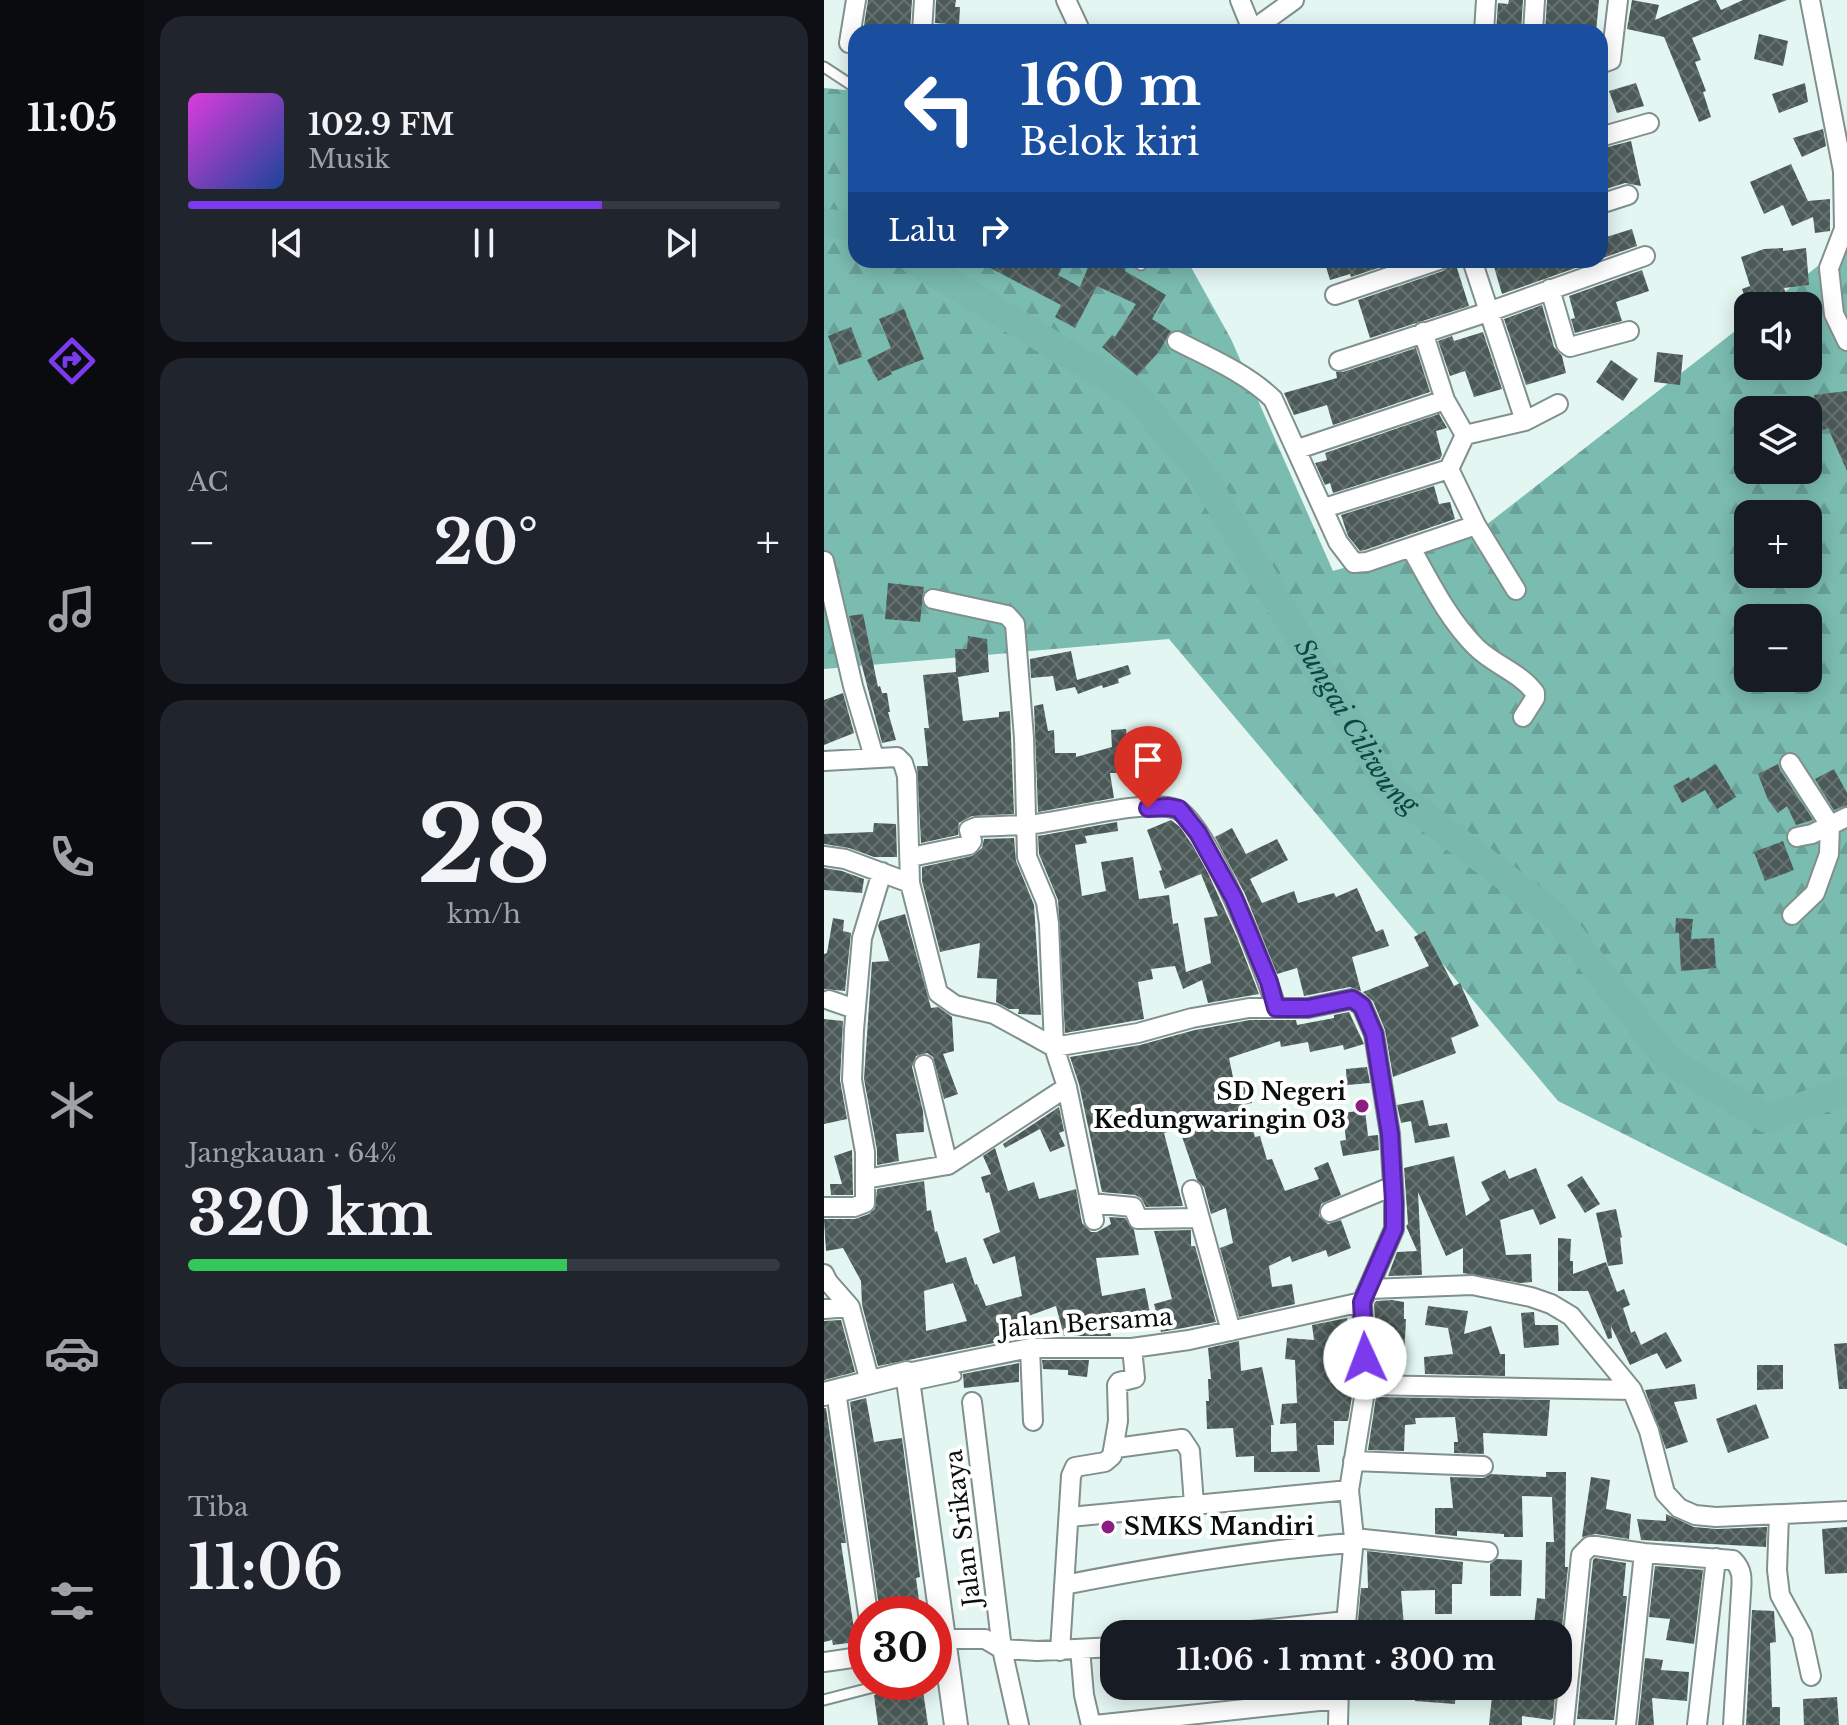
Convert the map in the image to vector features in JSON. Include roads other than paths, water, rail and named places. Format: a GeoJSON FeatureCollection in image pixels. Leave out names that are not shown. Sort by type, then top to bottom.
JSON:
{"type":"FeatureCollection","features":[{"type":"Feature","properties":{"kind":"street"},"geometry":{"type":"LineString","coordinates":[[852,24],[856,0]]}},
{"type":"Feature","properties":{"kind":"street"},"geometry":{"type":"LineString","coordinates":[[922,24],[924,0]]}},
{"type":"Feature","properties":{"kind":"street"},"geometry":{"type":"LineString","coordinates":[[1066,0],[1077,24]]}},
{"type":"Feature","properties":{"kind":"street"},"geometry":{"type":"LineString","coordinates":[[1240,0],[1253,24]]}},
{"type":"Feature","properties":{"kind":"street"},"geometry":{"type":"LineString","coordinates":[[1263,24],[1294,0]]}},
{"type":"Feature","properties":{"kind":"street"},"geometry":{"type":"LineString","coordinates":[[1484,24],[1486,0]]}},
{"type":"Feature","properties":{"kind":"street"},"geometry":{"type":"LineString","coordinates":[[1534,24],[1535,0]]}},
{"type":"Feature","properties":{"kind":"street"},"geometry":{"type":"LineString","coordinates":[[1608,61],[1611,60],[1618,0]]}},
{"type":"Feature","properties":{"kind":"street"},"geometry":{"type":"LineString","coordinates":[[1810,0],[1843,171],[1846,227],[1829,268],[1834,314],[1847,341]]}},
{"type":"Feature","properties":{"kind":"street"},"geometry":{"type":"LineString","coordinates":[[1608,135],[1649,123]]}},
{"type":"Feature","properties":{"kind":"street"},"geometry":{"type":"LineString","coordinates":[[1608,201],[1628,195]]}},
{"type":"Feature","properties":{"kind":"street"},"geometry":{"type":"LineString","coordinates":[[1339,361],[1645,256]]}},
{"type":"Feature","properties":{"kind":"street"},"geometry":{"type":"LineString","coordinates":[[1335,295],[1415,268]]}},
{"type":"Feature","properties":{"kind":"street"},"geometry":{"type":"LineString","coordinates":[[1474,268],[1525,421]]}},
{"type":"Feature","properties":{"kind":"street"},"geometry":{"type":"LineString","coordinates":[[1550,289],[1566,344],[1570,347],[1629,331]]}},
{"type":"Feature","properties":{"kind":"street"},"geometry":{"type":"LineString","coordinates":[[1423,332],[1445,400],[1465,435]]}},
{"type":"Feature","properties":{"kind":"street"},"geometry":{"type":"LineString","coordinates":[[1177,341],[1261,387],[1273,399],[1338,542],[1354,563],[1367,562],[1476,525]]}},
{"type":"Feature","properties":{"kind":"street"},"geometry":{"type":"LineString","coordinates":[[1298,449],[1445,400]]}},
{"type":"Feature","properties":{"kind":"street"},"geometry":{"type":"LineString","coordinates":[[1465,435],[1525,421],[1558,404]]}},
{"type":"Feature","properties":{"kind":"street"},"geometry":{"type":"LineString","coordinates":[[1324,508],[1449,469],[1465,435]]}},
{"type":"Feature","properties":{"kind":"street"},"geometry":{"type":"LineString","coordinates":[[1449,469],[1476,525],[1516,590]]}},
{"type":"Feature","properties":{"kind":"street"},"geometry":{"type":"LineString","coordinates":[[1411,548],[1458,626],[1495,663],[1533,688],[1535,698],[1523,717]]}},
{"type":"Feature","properties":{"kind":"street"},"geometry":{"type":"LineString","coordinates":[[824,561],[853,686],[874,757]]}},
{"type":"Feature","properties":{"kind":"street"},"geometry":{"type":"LineString","coordinates":[[933,599],[1007,615],[1015,624],[1024,738],[1027,857],[1046,902],[1054,1047],[1067,1087],[1092,1212],[1133,1207],[1138,1219],[1198,1218]]}},
{"type":"Feature","properties":{"kind":"street"},"geometry":{"type":"LineString","coordinates":[[824,761],[897,757],[903,763],[909,805],[910,883],[938,993],[955,1005],[994,1014],[1054,1047],[1138,1033],[1192,1018],[1249,1008],[1308,1008],[1352,999],[1362,1006],[1374,1034],[1390,1134],[1394,1229],[1366,1295],[1366,1385],[1349,1490],[1354,1541],[1347,1620]]}},
{"type":"Feature","properties":{"kind":"street"},"geometry":{"type":"LineString","coordinates":[[1790,763],[1839,821]]}},
{"type":"Feature","properties":{"kind":"street"},"geometry":{"type":"LineString","coordinates":[[911,857],[969,845],[971,829],[1025,825],[1122,810],[1179,809],[1198,833],[1234,898],[1269,982],[1276,1008]]}},
{"type":"Feature","properties":{"kind":"street"},"geometry":{"type":"LineString","coordinates":[[1797,837],[1839,821]]}},
{"type":"Feature","properties":{"kind":"street"},"geometry":{"type":"LineString","coordinates":[[1792,915],[1815,893],[1839,821]]}},
{"type":"Feature","properties":{"kind":"street"},"geometry":{"type":"LineString","coordinates":[[824,856],[845,859],[910,883]]}},
{"type":"Feature","properties":{"kind":"street"},"geometry":{"type":"LineString","coordinates":[[824,1207],[854,1207],[865,1203],[865,1152],[852,1080],[855,1009],[864,926],[882,872]]}},
{"type":"Feature","properties":{"kind":"street"},"geometry":{"type":"LineString","coordinates":[[829,1000],[855,1009]]}},
{"type":"Feature","properties":{"kind":"street"},"geometry":{"type":"LineString","coordinates":[[924,1065],[948,1165]]}},
{"type":"Feature","properties":{"kind":"street"},"geometry":{"type":"LineString","coordinates":[[865,1179],[948,1165],[1067,1087]]}},
{"type":"Feature","properties":{"kind":"street"},"geometry":{"type":"LineString","coordinates":[[1330,1212],[1393,1186]]}},
{"type":"Feature","properties":{"kind":"street"},"geometry":{"type":"LineString","coordinates":[[1192,1190],[1231,1331]]}},
{"type":"Feature","properties":{"kind":"street"},"geometry":{"type":"LineString","coordinates":[[824,1274],[850,1307],[870,1382]]}},
{"type":"Feature","properties":{"kind":"street","name":"Jalan Bersama"},"geometry":{"type":"LineString","coordinates":[[908,1380],[1030,1348],[1132,1348],[1231,1331],[1366,1295],[1472,1285],[1531,1297],[1571,1316],[1632,1390],[1649,1431],[1665,1493],[1679,1508],[1695,1515],[1847,1511]]}},
{"type":"Feature","properties":{"kind":"street"},"geometry":{"type":"LineString","coordinates":[[824,1309],[850,1307]]}},
{"type":"Feature","properties":{"kind":"street"},"geometry":{"type":"LineString","coordinates":[[1030,1348],[1033,1421]]}},
{"type":"Feature","properties":{"kind":"street"},"geometry":{"type":"LineString","coordinates":[[1060,1651],[1073,1470],[1075,1467],[1105,1462],[1116,1448],[1117,1385],[1135,1378],[1132,1348]]}},
{"type":"Feature","properties":{"kind":"street"},"geometry":{"type":"LineString","coordinates":[[865,1596],[830,1393],[870,1382],[908,1380],[934,1596]]}},
{"type":"Feature","properties":{"kind":"street"},"geometry":{"type":"LineString","coordinates":[[1366,1385],[1632,1390]]}},
{"type":"Feature","properties":{"kind":"street","name":"Jalan Srikaya"},"geometry":{"type":"LineString","coordinates":[[972,1402],[1002,1649],[1019,1725]]}},
{"type":"Feature","properties":{"kind":"street"},"geometry":{"type":"LineString","coordinates":[[1116,1448],[1182,1439],[1190,1451],[1194,1504]]}},
{"type":"Feature","properties":{"kind":"street"},"geometry":{"type":"LineString","coordinates":[[1353,1461],[1483,1466]]}},
{"type":"Feature","properties":{"kind":"street"},"geometry":{"type":"LineString","coordinates":[[1070,1517],[1349,1490]]}},
{"type":"Feature","properties":{"kind":"street"},"geometry":{"type":"LineString","coordinates":[[1779,1515],[1777,1570],[1780,1595],[1802,1635],[1811,1676]]}},
{"type":"Feature","properties":{"kind":"street"},"geometry":{"type":"LineString","coordinates":[[1064,1585],[1168,1566],[1354,1541],[1488,1552]]}},
{"type":"Feature","properties":{"kind":"street"},"geometry":{"type":"LineString","coordinates":[[1564,1725],[1581,1555],[1590,1546],[1733,1560],[1742,1573],[1733,1725]]}},
{"type":"Feature","properties":{"kind":"street"},"geometry":{"type":"LineString","coordinates":[[1626,1725],[1644,1553]]}},
{"type":"Feature","properties":{"kind":"street"},"geometry":{"type":"LineString","coordinates":[[1697,1725],[1716,1558]]}},
{"type":"Feature","properties":{"kind":"street"},"geometry":{"type":"LineString","coordinates":[[952,1641],[985,1639],[1002,1649],[1060,1651],[1100,1648]]}},
{"type":"Feature","properties":{"kind":"street"},"geometry":{"type":"LineString","coordinates":[[1080,1649],[1084,1695],[1093,1725],[1279,1700]]}},
{"type":"Feature","properties":{"kind":"street"},"geometry":{"type":"LineString","coordinates":[[824,1662],[848,1659]]}},
{"type":"Feature","properties":{"kind":"street"},"geometry":{"type":"LineString","coordinates":[[951,1700],[956,1725]]}},
{"type":"Feature","properties":{"kind":"street"},"geometry":{"type":"LineString","coordinates":[[1338,1725],[1339,1700]]}},
{"type":"Feature","properties":{"kind":"lane"},"geometry":{"type":"LineString","coordinates":[[824,67],[848,83]]}},
{"type":"Feature","properties":{"kind":"lane"},"geometry":{"type":"LineString","coordinates":[[908,1380],[956,1376]]}},
{"type":"Feature","properties":{"kind":"lane"},"geometry":{"type":"LineString","coordinates":[[824,1700],[848,1694]]}},
{"type":"Feature","properties":{"kind":"waterway","name":"Sungai Ciliwung"},"geometry":{"type":"LineString","coordinates":[[824,222],[848,226]]}},
{"type":"Feature","properties":{"kind":"waterway","name":"Sungai Ciliwung"},"geometry":{"type":"LineString","coordinates":[[926,268],[1133,393],[1201,473],[1390,789],[1555,915],[1668,1060],[1767,1119],[1847,1090]]}},
{"type":"Feature","properties":{"kind":"place","name":"SD Negeri Kedungwaringin 03"},"geometry":{"type":"Point","coordinates":[1362,1106]}},
{"type":"Feature","properties":{"kind":"place","name":"SMKS Mandiri"},"geometry":{"type":"Point","coordinates":[1108,1527]}}]}
